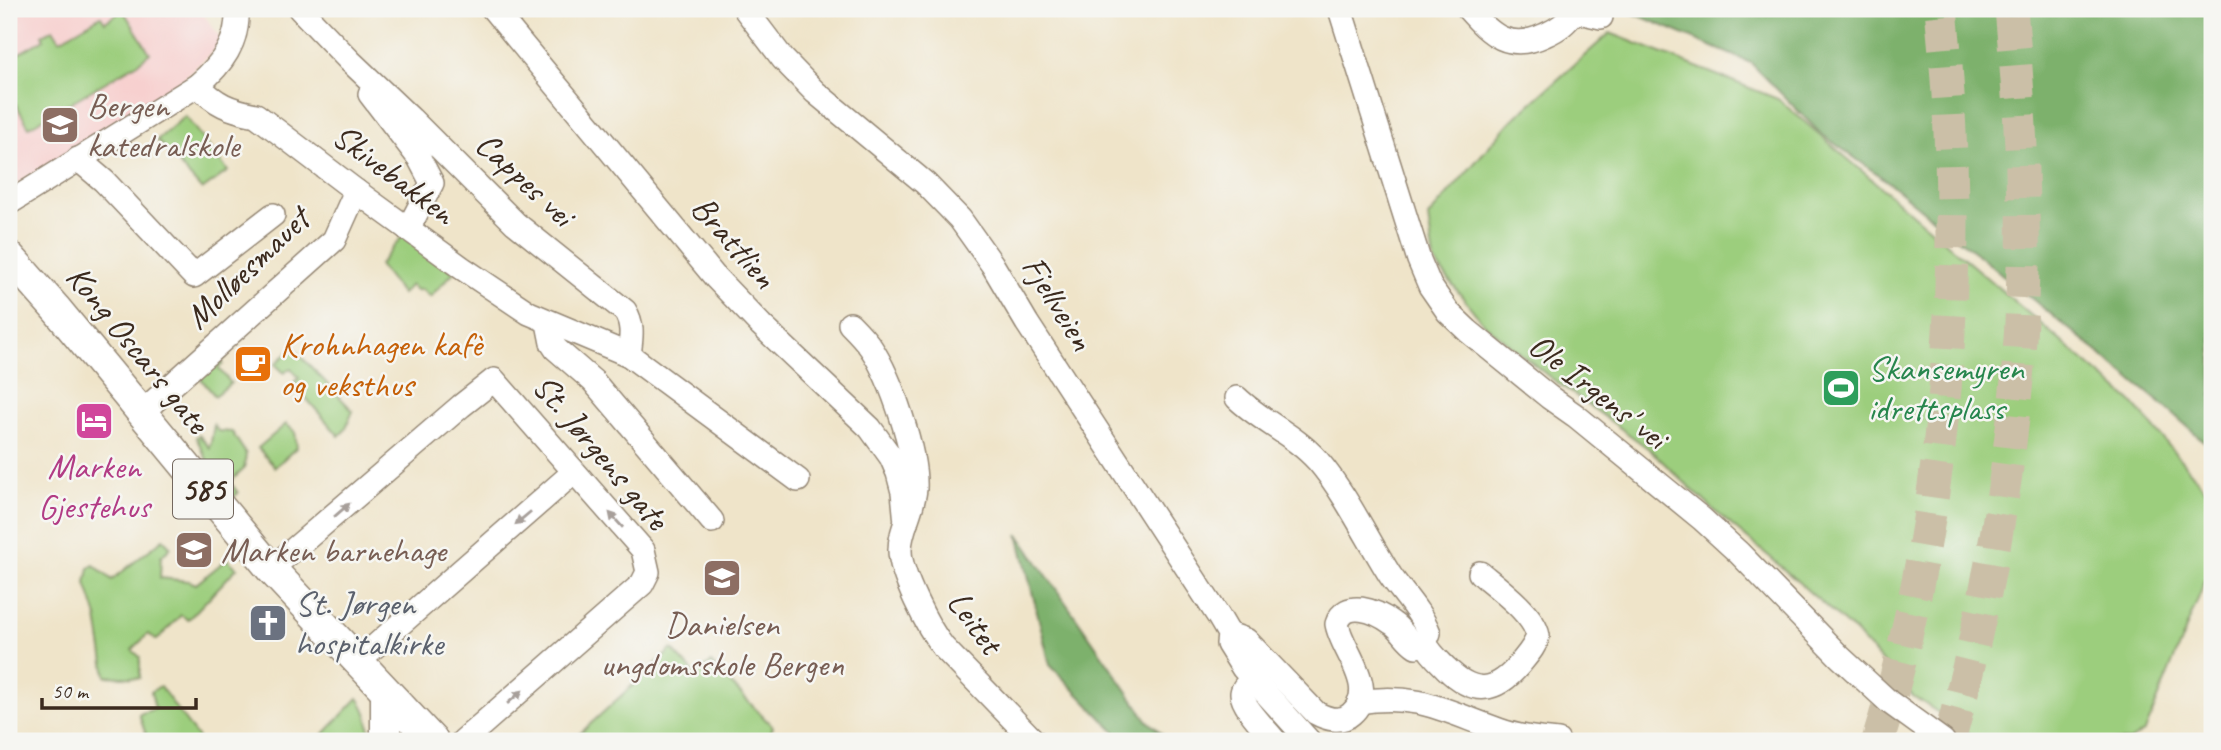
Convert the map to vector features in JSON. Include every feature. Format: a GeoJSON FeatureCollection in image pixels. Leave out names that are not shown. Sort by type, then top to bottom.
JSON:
{"type":"FeatureCollection","features":[{"type":"Feature","properties":{"kind":"main road","name":"Kong Oscars gate"},"geometry":{"type":"LineString","coordinates":[[9,256],[57,310],[271,569],[433,741]]}},
{"type":"Feature","properties":{"kind":"main road"},"geometry":{"type":"LineString","coordinates":[[386,694],[386,741]]}},
{"type":"Feature","properties":{"kind":"street"},"geometry":{"type":"LineString","coordinates":[[9,203],[198,85],[232,47],[236,33],[237,9]]}},
{"type":"Feature","properties":{"kind":"street","name":"Cappes vei"},"geometry":{"type":"LineString","coordinates":[[300,9],[515,223],[625,311],[630,318],[632,329],[629,355]]}},
{"type":"Feature","properties":{"kind":"street","name":"Brattlien"},"geometry":{"type":"LineString","coordinates":[[493,9],[715,277],[761,325],[870,428],[891,457],[898,473],[906,523]]}},
{"type":"Feature","properties":{"kind":"street","name":"Fjellveien"},"geometry":{"type":"LineString","coordinates":[[745,9],[783,59],[815,92],[926,184],[960,219],[992,264],[1027,323],[1229,634],[1228,644],[1253,679],[1309,741]]}},
{"type":"Feature","properties":{"kind":"street","name":"Ole Irgens' vei"},"geometry":{"type":"LineString","coordinates":[[1340,9],[1419,260],[1430,286],[1448,312],[1490,351],[1576,416],[1702,519],[1739,553],[1840,657],[1889,702],[1943,741]]}},
{"type":"Feature","properties":{"kind":"street"},"geometry":{"type":"LineString","coordinates":[[1468,9],[1486,29],[1512,42],[1540,38],[1560,28],[1574,10],[1601,17]]}},
{"type":"Feature","properties":{"kind":"street","name":"Cappes vei"},"geometry":{"type":"LineString","coordinates":[[350,61],[378,106],[428,173],[432,183],[408,229]]}},
{"type":"Feature","properties":{"kind":"street","name":"Skivebakken"},"geometry":{"type":"LineString","coordinates":[[198,85],[213,102],[256,114],[356,191],[484,283],[548,323],[629,355],[798,480]]}},
{"type":"Feature","properties":{"kind":"street"},"geometry":{"type":"LineString","coordinates":[[79,159],[104,181],[194,276],[273,215]]}},
{"type":"Feature","properties":{"kind":"street","name":"Molløesmauet"},"geometry":{"type":"LineString","coordinates":[[141,413],[334,240],[356,191]]}},
{"type":"Feature","properties":{"kind":"street"},"geometry":{"type":"LineString","coordinates":[[548,323],[556,349],[593,381],[712,521]]}},
{"type":"Feature","properties":{"kind":"street"},"geometry":{"type":"LineString","coordinates":[[850,324],[870,345],[878,359],[910,446],[915,486],[913,505],[906,523]]}},
{"type":"Feature","properties":{"kind":"street","name":"St. Jørgens gate"},"geometry":{"type":"LineString","coordinates":[[271,569],[494,380],[643,550],[648,572],[642,584],[463,741]]}},
{"type":"Feature","properties":{"kind":"street"},"geometry":{"type":"LineString","coordinates":[[1229,634],[1246,640],[1304,702],[1326,718],[1337,720],[1348,717],[1355,711],[1362,690],[1353,660],[1338,633],[1336,624],[1343,613],[1355,607],[1372,612],[1393,623],[1416,646],[1425,643],[1429,633],[1325,470],[1303,447],[1237,398]]}},
{"type":"Feature","properties":{"kind":"street"},"geometry":{"type":"LineString","coordinates":[[357,662],[574,472]]}},
{"type":"Feature","properties":{"kind":"street","name":"Leitet"},"geometry":{"type":"LineString","coordinates":[[906,523],[900,550],[901,558],[930,631],[954,661],[1034,741]]}},
{"type":"Feature","properties":{"kind":"street"},"geometry":{"type":"LineString","coordinates":[[1425,643],[1432,655],[1453,675],[1466,684],[1479,688],[1493,687],[1504,680],[1530,652],[1538,636],[1533,623],[1510,598],[1480,573]]}},
{"type":"Feature","properties":{"kind":"street"},"geometry":{"type":"LineString","coordinates":[[1253,679],[1242,694],[1245,704],[1275,741]]}},
{"type":"Feature","properties":{"kind":"street"},"geometry":{"type":"LineString","coordinates":[[1359,702],[1398,698],[1449,710],[1501,731],[1558,741]]}},
{"type":"Feature","properties":{"kind":"shaded area","name":"Bergen katedralskole"},"geometry":{"type":"Polygon","coordinates":[[[9,9],[200,9],[223,42],[176,86],[9,189],[9,9]]]}},
{"type":"Feature","properties":{"kind":"green space"},"geometry":{"type":"Polygon","coordinates":[[[1623,9],[2212,9],[2212,448],[1887,181],[1820,133],[1751,63],[1623,9]]]}},
{"type":"Feature","properties":{"kind":"green space"},"geometry":{"type":"Polygon","coordinates":[[[123,10],[150,53],[138,63],[29,127],[9,93],[9,59],[44,39],[42,35],[53,29],[60,40],[101,16],[105,22],[123,10]]]}},
{"type":"Feature","properties":{"kind":"green space","name":"Skansemyren idrettsplass"},"geometry":{"type":"Polygon","coordinates":[[[1610,33],[1778,99],[2132,402],[2212,497],[2212,564],[2145,731],[2130,741],[1981,741],[1913,696],[1855,632],[1717,513],[1649,449],[1547,375],[1483,323],[1434,261],[1428,217],[1509,123],[1610,33]]]}},
{"type":"Feature","properties":{"kind":"green space"},"geometry":{"type":"Polygon","coordinates":[[[185,116],[228,171],[202,190],[157,140],[185,116]]]}},
{"type":"Feature","properties":{"kind":"green space"},"geometry":{"type":"Polygon","coordinates":[[[403,235],[454,272],[430,297],[411,285],[402,294],[379,265],[403,235]]]}},
{"type":"Feature","properties":{"kind":"green space"},"geometry":{"type":"Polygon","coordinates":[[[293,348],[353,411],[345,430],[339,436],[293,383],[299,378],[291,368],[284,373],[275,364],[293,348]]]}},
{"type":"Feature","properties":{"kind":"green space"},"geometry":{"type":"Polygon","coordinates":[[[221,351],[226,357],[218,368],[231,383],[215,396],[195,372],[221,351]]]}},
{"type":"Feature","properties":{"kind":"green space"},"geometry":{"type":"Polygon","coordinates":[[[286,424],[295,432],[297,447],[275,467],[258,448],[286,424]]]}},
{"type":"Feature","properties":{"kind":"green space"},"geometry":{"type":"Polygon","coordinates":[[[214,425],[218,431],[232,432],[246,454],[244,469],[230,482],[238,493],[233,498],[214,475],[196,437],[199,435],[210,448],[214,425]]]}},
{"type":"Feature","properties":{"kind":"green space"},"geometry":{"type":"Polygon","coordinates":[[[1018,534],[1148,721],[1170,741],[1124,741],[1050,665],[1018,534]]]}},
{"type":"Feature","properties":{"kind":"green space"},"geometry":{"type":"Polygon","coordinates":[[[163,539],[171,547],[161,557],[160,578],[196,584],[227,559],[237,568],[188,620],[181,615],[157,640],[148,634],[132,650],[140,657],[140,678],[106,676],[97,617],[86,583],[89,568],[94,565],[112,580],[163,539]]]}},
{"type":"Feature","properties":{"kind":"green space"},"geometry":{"type":"Polygon","coordinates":[[[672,649],[695,674],[711,663],[773,727],[767,741],[572,741],[672,649]]]}},
{"type":"Feature","properties":{"kind":"green space"},"geometry":{"type":"Polygon","coordinates":[[[160,686],[200,741],[148,741],[139,714],[155,709],[151,692],[160,686]]]}},
{"type":"Feature","properties":{"kind":"green space"},"geometry":{"type":"Polygon","coordinates":[[[358,698],[368,718],[370,741],[317,741],[358,698]]]}},
{"type":"Feature","properties":{"kind":"tunnel"},"geometry":{"type":"LineString","coordinates":[[1878,741],[1902,652],[1922,561],[1946,378],[1952,194],[1941,9]]}},
{"type":"Feature","properties":{"kind":"tunnel"},"geometry":{"type":"LineString","coordinates":[[1949,741],[1988,578],[2007,468],[2019,357],[2023,191],[2011,9]]}},
{"type":"Feature","properties":{"kind":"place","name":"Bergen katedralskole"},"geometry":{"type":"Point","coordinates":[60,125]}},
{"type":"Feature","properties":{"kind":"place","name":"Krohnhagen kafè og veksthus"},"geometry":{"type":"Point","coordinates":[253,364]}},
{"type":"Feature","properties":{"kind":"place","name":"Skansemyren idrettsplass"},"geometry":{"type":"Point","coordinates":[1841,388]}},
{"type":"Feature","properties":{"kind":"place","name":"Marken Gjestehus"},"geometry":{"type":"Point","coordinates":[94,421]}},
{"type":"Feature","properties":{"kind":"place","name":"Marken barnehage"},"geometry":{"type":"Point","coordinates":[194,550]}},
{"type":"Feature","properties":{"kind":"place","name":"Danielsen ungdomsskole Bergen"},"geometry":{"type":"Point","coordinates":[722,578]}},
{"type":"Feature","properties":{"kind":"place","name":"St. Jørgen hospitalkirke"},"geometry":{"type":"Point","coordinates":[268,623]}}]}
